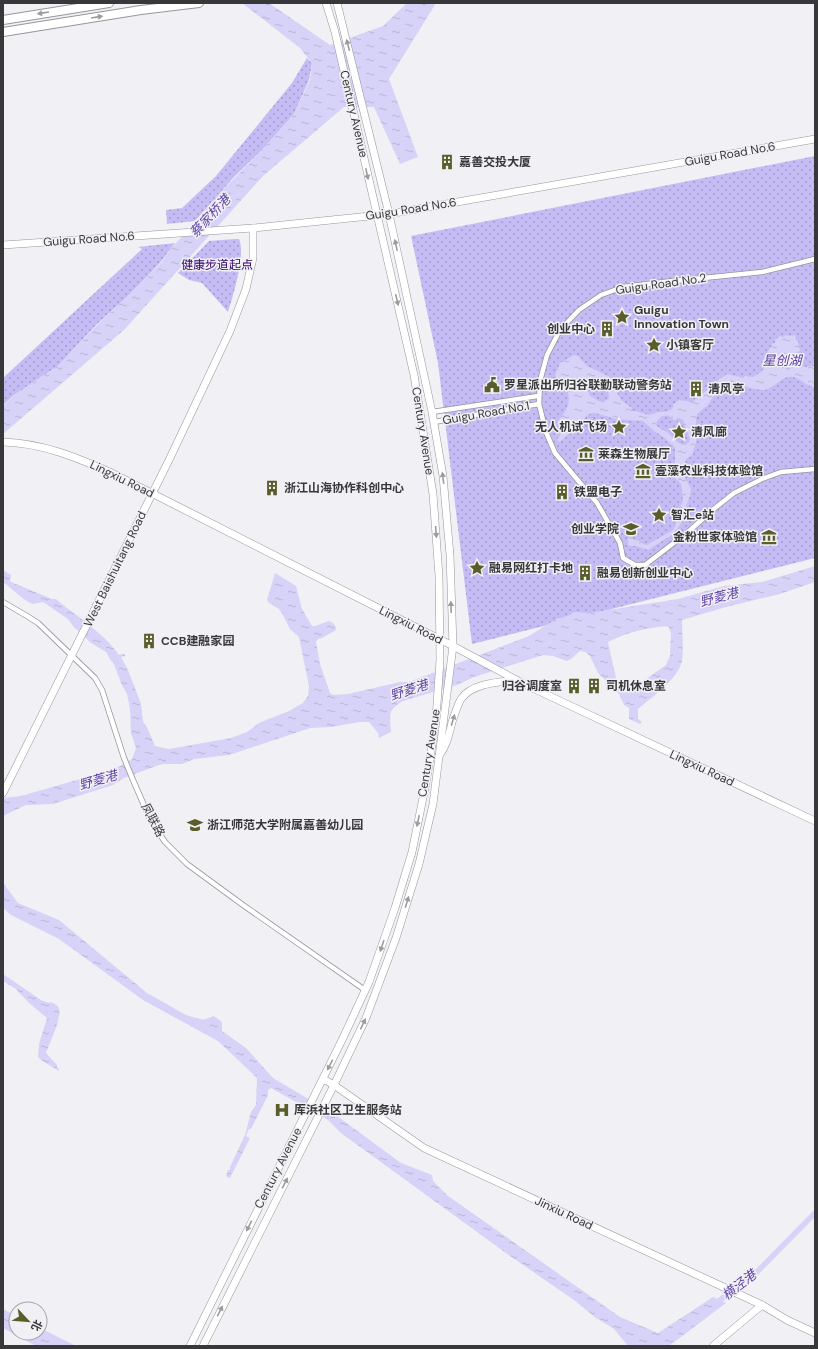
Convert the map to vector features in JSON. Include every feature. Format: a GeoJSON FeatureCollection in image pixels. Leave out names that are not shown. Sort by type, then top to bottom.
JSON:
{"type":"FeatureCollection","features":[{"type":"Feature","properties":{"kind":"highway"},"geometry":{"type":"LineString","coordinates":[[3,20],[109,3]]}},
{"type":"Feature","properties":{"kind":"highway"},"geometry":{"type":"LineString","coordinates":[[3,32],[141,10],[199,3]]}},
{"type":"Feature","properties":{"kind":"highway"},"geometry":{"type":"LineString","coordinates":[[3,38],[82,20]]}},
{"type":"Feature","properties":{"kind":"street","name":"Century Avenue"},"geometry":{"type":"LineString","coordinates":[[190,1346],[323,1079],[365,990],[395,908],[412,852],[426,783],[437,700],[440,660],[439,576],[433,494],[414,375],[335,32],[326,3]]}},
{"type":"Feature","properties":{"kind":"street","name":"Century Avenue"},"geometry":{"type":"LineString","coordinates":[[202,1346],[326,1102],[369,1012],[396,938],[419,864],[433,804],[453,646],[450,555],[443,476],[434,422],[389,214],[337,3]]}},
{"type":"Feature","properties":{"kind":"street","name":"Guigu Road No.6"},"geometry":{"type":"LineString","coordinates":[[3,245],[253,228],[389,214],[815,139]]}},
{"type":"Feature","properties":{"kind":"street","name":"West Baishuitang Road"},"geometry":{"type":"LineString","coordinates":[[3,793],[152,494],[230,331],[246,289],[253,258],[253,228]]}},
{"type":"Feature","properties":{"kind":"street","name":"Guigu Road No.2"},"geometry":{"type":"LineString","coordinates":[[815,259],[762,272],[623,287],[601,295],[579,310],[560,330],[547,355],[540,381],[538,396],[546,432],[555,453],[597,503],[620,543],[623,558],[635,565],[645,565],[688,532],[734,493],[762,479],[782,472],[815,469]]}},
{"type":"Feature","properties":{"kind":"street","name":"Guigu Road No.1"},"geometry":{"type":"LineString","coordinates":[[432,412],[538,396]]}},
{"type":"Feature","properties":{"kind":"street","name":"Guigu Road No.1"},"geometry":{"type":"LineString","coordinates":[[434,422],[539,404]]}},
{"type":"Feature","properties":{"kind":"street","name":"Lingxiu Road"},"geometry":{"type":"LineString","coordinates":[[3,442],[43,447],[75,457],[114,474],[453,646],[465,654],[516,680],[815,821]]}},
{"type":"Feature","properties":{"kind":"street","name":"凤联路"},"geometry":{"type":"LineString","coordinates":[[3,602],[33,619],[95,678],[102,690],[124,758],[133,780],[150,819],[165,842],[187,864],[365,990]]}},
{"type":"Feature","properties":{"kind":"street"},"geometry":{"type":"LineString","coordinates":[[439,756],[446,745],[456,711],[462,697],[475,688],[492,682],[516,680]]}},
{"type":"Feature","properties":{"kind":"street","name":"Jinxiu Road"},"geometry":{"type":"LineString","coordinates":[[323,1079],[334,1085],[424,1148],[720,1285],[815,1333]]}},
{"type":"Feature","properties":{"kind":"street"},"geometry":{"type":"LineString","coordinates":[[713,1346],[762,1305]]}},
{"type":"Feature","properties":{"kind":"green space"},"geometry":{"type":"Polygon","coordinates":[[[307,58],[312,63],[309,80],[294,114],[262,150],[234,177],[195,221],[167,224],[166,210],[182,208],[216,176],[292,83],[307,58]]]}},
{"type":"Feature","properties":{"kind":"green space","name":"Guigu Innovation Town"},"geometry":{"type":"Polygon","coordinates":[[[815,156],[815,558],[472,644],[438,363],[411,236],[815,156]]]}},
{"type":"Feature","properties":{"kind":"green space","name":"健康步道起点"},"geometry":{"type":"Polygon","coordinates":[[[239,239],[241,246],[240,264],[228,312],[202,283],[189,280],[178,273],[209,241],[239,239]]]}},
{"type":"Feature","properties":{"kind":"green space"},"geometry":{"type":"Polygon","coordinates":[[[175,243],[159,264],[127,297],[96,325],[58,366],[14,395],[3,405],[3,378],[142,249],[138,247],[175,243]]]}},
{"type":"Feature","properties":{"kind":"water","name":"蔡家桥港"},"geometry":{"type":"Polygon","coordinates":[[[242,3],[269,3],[330,45],[383,26],[407,3],[436,3],[389,79],[418,157],[400,164],[374,107],[344,107],[263,176],[124,330],[3,434],[3,406],[14,395],[58,366],[96,326],[160,264],[173,246],[196,222],[215,198],[262,150],[294,114],[310,80],[312,63],[300,48],[242,3]]]}},
{"type":"Feature","properties":{"kind":"water","name":"星创湖"},"geometry":{"type":"Polygon","coordinates":[[[786,335],[795,335],[800,351],[797,352],[798,361],[803,360],[803,367],[815,366],[815,387],[809,386],[796,378],[789,377],[765,390],[728,382],[717,390],[708,405],[698,413],[696,419],[696,443],[692,455],[687,458],[683,468],[683,473],[691,489],[684,511],[683,521],[673,534],[648,550],[628,545],[628,538],[647,545],[672,531],[676,525],[678,511],[683,501],[681,484],[675,478],[675,448],[643,421],[616,419],[595,413],[589,414],[560,442],[557,440],[562,432],[557,422],[566,410],[569,398],[565,387],[555,376],[560,363],[574,355],[578,356],[587,366],[610,377],[622,400],[631,407],[632,410],[649,415],[671,410],[673,405],[679,400],[693,402],[727,374],[743,378],[745,376],[753,377],[764,368],[766,364],[763,361],[764,358],[773,343],[775,343],[775,340],[780,336],[783,337],[786,335]],[[593,377],[588,381],[587,389],[590,396],[604,402],[609,398],[607,383],[598,377],[593,377]],[[662,416],[657,421],[656,425],[667,432],[679,443],[685,445],[689,442],[690,439],[683,420],[679,418],[675,420],[662,416]]]}},
{"type":"Feature","properties":{"kind":"water","name":"野菱港"},"geometry":{"type":"Polygon","coordinates":[[[815,566],[815,582],[780,594],[726,607],[682,620],[683,651],[680,668],[664,687],[638,709],[638,719],[642,722],[640,724],[629,719],[629,708],[624,705],[619,694],[598,673],[590,656],[585,652],[580,651],[567,661],[553,656],[543,655],[474,677],[457,685],[403,701],[392,710],[390,721],[391,732],[379,738],[378,733],[369,722],[310,728],[229,755],[194,759],[182,764],[159,765],[124,778],[113,785],[53,804],[26,805],[3,816],[3,798],[21,796],[115,769],[132,759],[136,748],[131,733],[130,709],[127,694],[113,662],[106,652],[91,643],[73,626],[68,619],[43,602],[33,604],[21,597],[3,582],[3,570],[11,575],[11,582],[52,599],[56,599],[98,632],[119,655],[125,654],[125,656],[121,657],[128,670],[141,704],[143,722],[147,727],[155,746],[169,749],[231,738],[247,732],[259,723],[289,711],[303,703],[308,696],[309,686],[299,637],[290,629],[279,609],[267,600],[275,573],[296,586],[302,609],[312,626],[329,621],[335,625],[336,630],[318,639],[316,642],[320,664],[330,693],[333,695],[348,694],[400,682],[409,682],[529,636],[556,619],[570,615],[574,612],[589,613],[678,599],[724,586],[762,582],[815,566]],[[668,626],[652,628],[630,633],[608,642],[618,687],[625,693],[666,665],[670,656],[671,633],[668,626]]]}},
{"type":"Feature","properties":{"kind":"water"},"geometry":{"type":"Polygon","coordinates":[[[3,883],[18,903],[59,920],[147,993],[186,1015],[203,1020],[214,1016],[222,1022],[222,1031],[246,1048],[273,1078],[337,1116],[401,1163],[432,1175],[433,1181],[448,1196],[620,1317],[658,1333],[713,1297],[726,1303],[669,1346],[628,1346],[614,1329],[596,1318],[574,1300],[510,1256],[341,1133],[328,1120],[271,1088],[268,1090],[268,1095],[251,1129],[249,1129],[246,1136],[250,1138],[230,1178],[226,1176],[245,1135],[251,1112],[256,1105],[257,1078],[218,1041],[143,1000],[59,939],[11,915],[3,908],[3,883]]]}},
{"type":"Feature","properties":{"kind":"water"},"geometry":{"type":"Polygon","coordinates":[[[3,974],[41,1000],[54,1003],[58,1007],[59,1018],[46,1053],[57,1065],[59,1071],[38,1057],[39,1044],[47,1018],[29,1003],[16,989],[3,981],[3,974]]]}},
{"type":"Feature","properties":{"kind":"water"},"geometry":{"type":"Polygon","coordinates":[[[3,1309],[8,1312],[8,1331],[3,1328],[3,1309]]]}},
{"type":"Feature","properties":{"kind":"water"},"geometry":{"type":"Polygon","coordinates":[[[48,1332],[76,1346],[36,1346],[27,1341],[48,1341],[48,1332]]]}},
{"type":"Feature","properties":{"kind":"waterway","name":"横泾港"},"geometry":{"type":"LineString","coordinates":[[715,1304],[758,1271],[815,1213]]}},
{"type":"Feature","properties":{"kind":"place","name":"嘉善交投大厦"},"geometry":{"type":"Point","coordinates":[447,162]}},
{"type":"Feature","properties":{"kind":"place","name":"Guigu Innovation Town"},"geometry":{"type":"Point","coordinates":[622,317]}},
{"type":"Feature","properties":{"kind":"place","name":"创业中心"},"geometry":{"type":"Point","coordinates":[607,329]}},
{"type":"Feature","properties":{"kind":"place","name":"小镇客厅"},"geometry":{"type":"Point","coordinates":[654,345]}},
{"type":"Feature","properties":{"kind":"place","name":"罗星派出所归谷联勤联动警务站"},"geometry":{"type":"Point","coordinates":[492,385]}},
{"type":"Feature","properties":{"kind":"place","name":"清风亭"},"geometry":{"type":"Point","coordinates":[696,389]}},
{"type":"Feature","properties":{"kind":"place","name":"无人机试飞场"},"geometry":{"type":"Point","coordinates":[619,427]}},
{"type":"Feature","properties":{"kind":"place","name":"清风廊"},"geometry":{"type":"Point","coordinates":[679,432]}},
{"type":"Feature","properties":{"kind":"place","name":"莱森生物展厅"},"geometry":{"type":"Point","coordinates":[586,454]}},
{"type":"Feature","properties":{"kind":"place","name":"壹藻农业科技体验馆"},"geometry":{"type":"Point","coordinates":[643,471]}},
{"type":"Feature","properties":{"kind":"place","name":"浙江山海协作科创中心"},"geometry":{"type":"Point","coordinates":[272,488]}},
{"type":"Feature","properties":{"kind":"place","name":"铁盟电子"},"geometry":{"type":"Point","coordinates":[562,492]}},
{"type":"Feature","properties":{"kind":"place","name":"智汇e站"},"geometry":{"type":"Point","coordinates":[659,515]}},
{"type":"Feature","properties":{"kind":"place","name":"创业学院"},"geometry":{"type":"Point","coordinates":[631,529]}},
{"type":"Feature","properties":{"kind":"place","name":"金粉世家体验馆"},"geometry":{"type":"Point","coordinates":[769,537]}},
{"type":"Feature","properties":{"kind":"place","name":"融易网红打卡地"},"geometry":{"type":"Point","coordinates":[477,568]}},
{"type":"Feature","properties":{"kind":"place","name":"融易创新创业中心"},"geometry":{"type":"Point","coordinates":[585,573]}},
{"type":"Feature","properties":{"kind":"place","name":"CCB建融家园"},"geometry":{"type":"Point","coordinates":[149,641]}},
{"type":"Feature","properties":{"kind":"place","name":"归谷调度室"},"geometry":{"type":"Point","coordinates":[574,686]}},
{"type":"Feature","properties":{"kind":"place","name":"司机休息室"},"geometry":{"type":"Point","coordinates":[594,686]}},
{"type":"Feature","properties":{"kind":"place","name":"浙江师范大学附属嘉善幼儿园"},"geometry":{"type":"Point","coordinates":[195,825]}},
{"type":"Feature","properties":{"kind":"place","name":"厍浜社区卫生服务站"},"geometry":{"type":"Point","coordinates":[282,1110]}}]}
